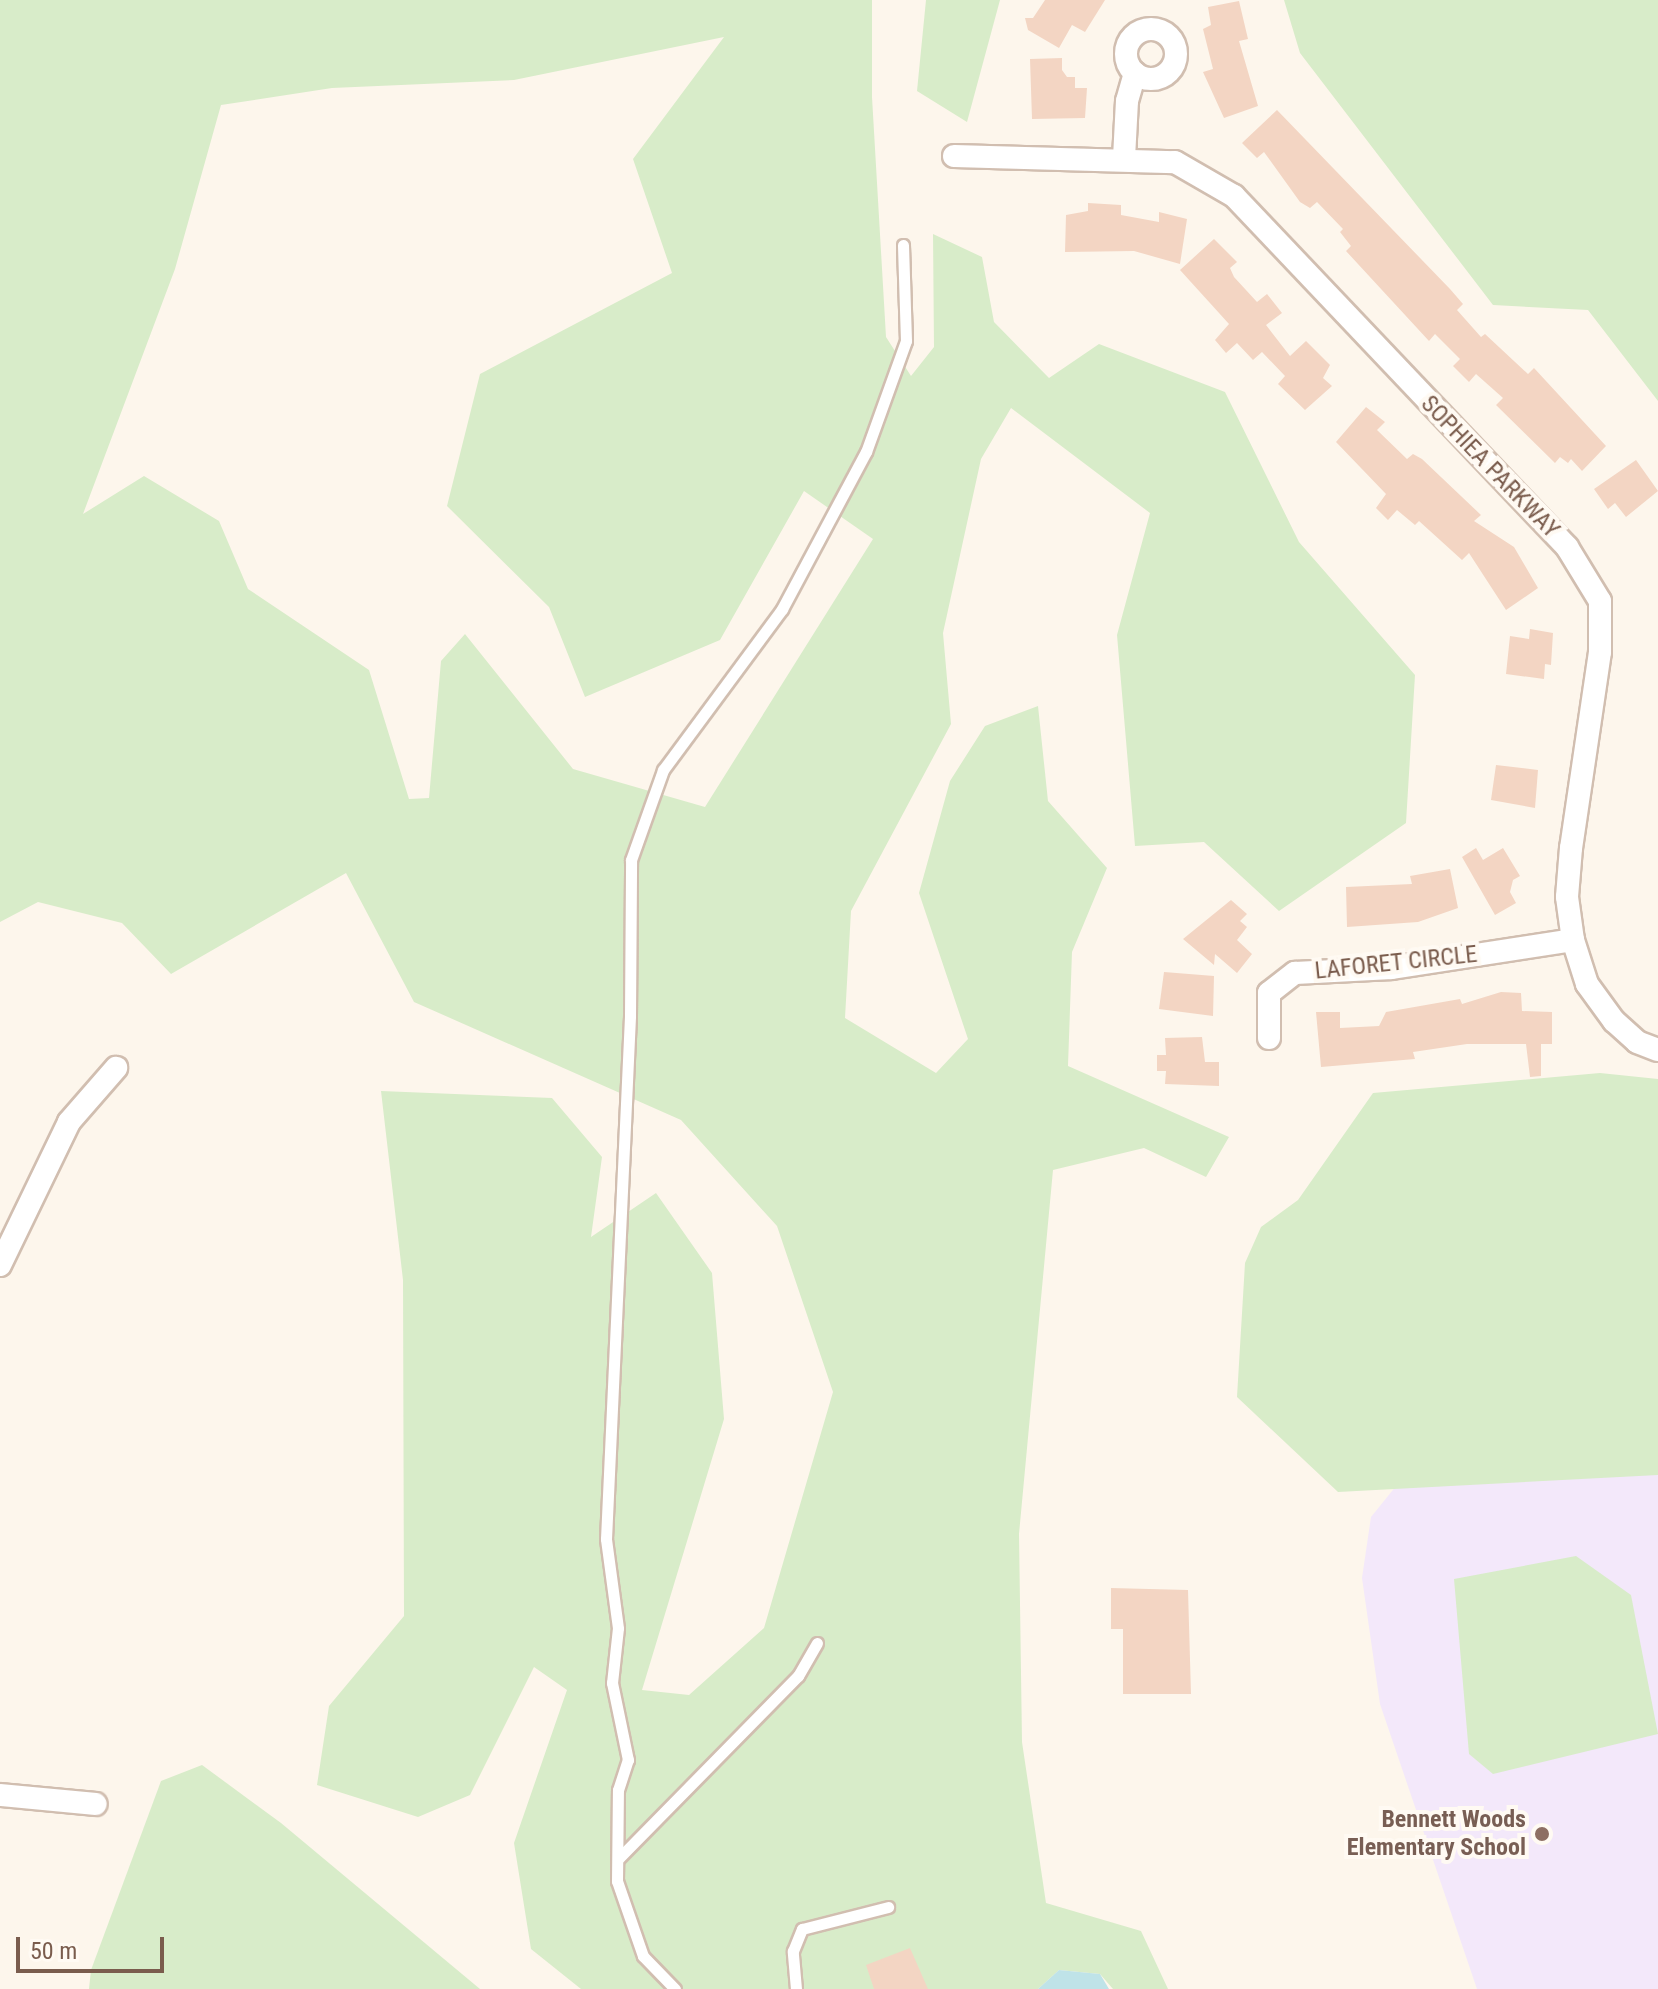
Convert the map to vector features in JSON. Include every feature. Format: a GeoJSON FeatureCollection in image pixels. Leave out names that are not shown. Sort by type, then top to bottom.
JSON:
{"type":"FeatureCollection","features":[{"type":"Feature","properties":{"kind":"street"},"geometry":{"type":"LineString","coordinates":[[1124,158],[1127,101],[1135,73]]}},
{"type":"Feature","properties":{"kind":"street","name":"SOPHIEA PARKWAY"},"geometry":{"type":"LineString","coordinates":[[954,156],[1124,158],[1175,162],[1234,196],[1567,547],[1600,601],[1600,652],[1567,897],[1573,940],[1587,984],[1614,1021],[1637,1042],[1658,1050]]}},
{"type":"Feature","properties":{"kind":"street","name":"LAFORET CIRCLE"},"geometry":{"type":"LineString","coordinates":[[1269,1038],[1269,993],[1295,973],[1392,968],[1573,940]]}},
{"type":"Feature","properties":{"kind":"street"},"geometry":{"type":"LineString","coordinates":[[0,1265],[69,1122],[116,1068]]}},
{"type":"Feature","properties":{"kind":"street"},"geometry":{"type":"LineString","coordinates":[[0,1795],[96,1804]]}},
{"type":"Feature","properties":{"kind":"lane"},"geometry":{"type":"LineString","coordinates":[[675,1989],[643,1956],[617,1881],[618,1790],[628,1760],[612,1683],[618,1628],[606,1539],[630,1016],[631,860],[663,770],[782,609],[866,452],[906,341],[903,245]]}},
{"type":"Feature","properties":{"kind":"lane"},"geometry":{"type":"LineString","coordinates":[[618,1859],[798,1676],[817,1643]]}},
{"type":"Feature","properties":{"kind":"lane"},"geometry":{"type":"LineString","coordinates":[[796,1989],[793,1951],[802,1929],[888,1907]]}},
{"type":"Feature","properties":{"kind":"shaded area","name":"Bennett Woods Elementary School"},"geometry":{"type":"Polygon","coordinates":[[[1658,1435],[1658,1989],[1477,1989],[1380,1704],[1362,1578],[1371,1517],[1405,1475],[1658,1435]]]}},
{"type":"Feature","properties":{"kind":"green space"},"geometry":{"type":"Polygon","coordinates":[[[0,0],[872,0],[872,97],[886,337],[911,376],[934,347],[933,234],[982,257],[994,322],[1049,378],[1099,344],[1225,392],[1299,542],[1415,675],[1406,823],[1279,911],[1204,842],[1135,846],[1117,635],[1150,513],[1011,408],[981,459],[943,633],[951,724],[851,911],[845,1018],[936,1073],[968,1039],[919,893],[950,781],[985,726],[1038,706],[1048,801],[1107,868],[1072,952],[1068,1066],[1229,1137],[1206,1177],[1144,1148],[1053,1170],[1019,1534],[1022,1742],[1046,1903],[1141,1931],[1168,1989],[1113,1989],[1100,1974],[1059,1970],[1038,1989],[581,1989],[531,1949],[514,1843],[567,1690],[534,1667],[470,1795],[418,1817],[317,1785],[329,1706],[404,1616],[403,1280],[381,1091],[552,1098],[602,1157],[591,1237],[656,1193],[712,1273],[724,1419],[642,1690],[689,1695],[764,1628],[833,1392],[777,1226],[681,1120],[414,1002],[346,873],[171,974],[122,923],[38,902],[0,922],[0,0]],[[724,37],[514,80],[332,88],[221,105],[175,269],[83,514],[144,476],[219,521],[248,589],[369,670],[409,799],[429,798],[441,661],[465,634],[573,769],[705,807],[873,539],[804,491],[720,640],[585,697],[549,607],[447,506],[480,374],[672,273],[633,159],[724,37]]]}},
{"type":"Feature","properties":{"kind":"green space"},"geometry":{"type":"Polygon","coordinates":[[[926,0],[1000,0],[967,122],[917,91],[926,0]]]}},
{"type":"Feature","properties":{"kind":"green space"},"geometry":{"type":"Polygon","coordinates":[[[1284,0],[1658,0],[1658,401],[1588,310],[1493,305],[1300,53],[1284,0]]]}},
{"type":"Feature","properties":{"kind":"green space"},"geometry":{"type":"Polygon","coordinates":[[[1600,1073],[1658,1079],[1658,1475],[1338,1492],[1237,1397],[1245,1263],[1261,1227],[1298,1200],[1373,1093],[1600,1073]]]}},
{"type":"Feature","properties":{"kind":"green space"},"geometry":{"type":"Polygon","coordinates":[[[1576,1556],[1631,1595],[1658,1734],[1493,1774],[1469,1754],[1454,1579],[1576,1556]]]}},
{"type":"Feature","properties":{"kind":"green space"},"geometry":{"type":"Polygon","coordinates":[[[202,1765],[281,1823],[480,1989],[89,1989],[91,1970],[161,1781],[202,1765]]]}},
{"type":"Feature","properties":{"kind":"water"},"geometry":{"type":"Polygon","coordinates":[[[1059,1970],[1100,1974],[1109,1989],[1038,1989],[1059,1970]]]}},
{"type":"Feature","properties":{"kind":"building"},"geometry":{"type":"Polygon","coordinates":[[[1045,0],[1105,0],[1085,32],[1072,25],[1059,48],[1028,30],[1025,18],[1033,18],[1045,0]]]}},
{"type":"Feature","properties":{"kind":"building"},"geometry":{"type":"Polygon","coordinates":[[[1239,1],[1248,39],[1239,41],[1258,106],[1224,118],[1203,72],[1213,69],[1203,29],[1211,25],[1208,7],[1239,1]]]}},
{"type":"Feature","properties":{"kind":"building"},"geometry":{"type":"Polygon","coordinates":[[[1062,58],[1062,70],[1067,77],[1075,77],[1075,88],[1087,88],[1085,118],[1032,119],[1030,59],[1062,58]]]}},
{"type":"Feature","properties":{"kind":"building"},"geometry":{"type":"Polygon","coordinates":[[[1277,110],[1450,289],[1463,304],[1457,310],[1481,337],[1485,334],[1528,374],[1534,368],[1606,446],[1582,471],[1571,459],[1568,463],[1560,457],[1555,463],[1496,405],[1503,398],[1476,374],[1469,382],[1453,366],[1460,359],[1435,334],[1429,341],[1346,251],[1351,246],[1340,232],[1343,229],[1317,202],[1310,208],[1300,202],[1264,152],[1257,158],[1242,143],[1277,110]]]}},
{"type":"Feature","properties":{"kind":"building"},"geometry":{"type":"Polygon","coordinates":[[[1088,203],[1121,205],[1121,215],[1159,222],[1159,212],[1187,219],[1180,264],[1134,251],[1065,252],[1066,215],[1088,211],[1088,203]]]}},
{"type":"Feature","properties":{"kind":"building"},"geometry":{"type":"Polygon","coordinates":[[[1214,239],[1237,262],[1230,268],[1234,277],[1257,302],[1267,294],[1282,313],[1266,325],[1290,356],[1306,341],[1330,365],[1323,378],[1332,386],[1305,410],[1278,384],[1285,376],[1262,352],[1253,360],[1237,343],[1226,353],[1215,340],[1229,324],[1180,270],[1214,239]]]}},
{"type":"Feature","properties":{"kind":"building"},"geometry":{"type":"Polygon","coordinates":[[[1366,407],[1385,422],[1377,430],[1407,459],[1413,454],[1422,459],[1481,515],[1474,521],[1514,547],[1538,588],[1506,610],[1469,553],[1462,560],[1419,521],[1415,525],[1397,510],[1388,520],[1376,508],[1386,494],[1336,442],[1366,407]]]}},
{"type":"Feature","properties":{"kind":"building"},"geometry":{"type":"Polygon","coordinates":[[[1636,460],[1658,491],[1626,517],[1615,503],[1608,509],[1594,489],[1636,460]]]}},
{"type":"Feature","properties":{"kind":"building"},"geometry":{"type":"Polygon","coordinates":[[[1530,629],[1553,633],[1551,665],[1545,664],[1544,679],[1506,674],[1510,636],[1529,639],[1530,629]]]}},
{"type":"Feature","properties":{"kind":"building"},"geometry":{"type":"Polygon","coordinates":[[[1496,765],[1538,770],[1535,808],[1491,800],[1496,765]]]}},
{"type":"Feature","properties":{"kind":"building"},"geometry":{"type":"Polygon","coordinates":[[[1476,848],[1483,860],[1503,848],[1520,876],[1513,880],[1510,892],[1516,903],[1495,915],[1462,857],[1476,848]]]}},
{"type":"Feature","properties":{"kind":"building"},"geometry":{"type":"Polygon","coordinates":[[[1450,869],[1458,908],[1418,922],[1347,927],[1346,887],[1412,884],[1410,876],[1450,869]]]}},
{"type":"Feature","properties":{"kind":"building"},"geometry":{"type":"Polygon","coordinates":[[[1231,900],[1247,914],[1240,921],[1247,927],[1237,940],[1252,954],[1237,973],[1215,954],[1214,965],[1183,939],[1231,900]]]}},
{"type":"Feature","properties":{"kind":"building"},"geometry":{"type":"Polygon","coordinates":[[[1164,972],[1214,976],[1213,1016],[1159,1009],[1164,972]]]}},
{"type":"Feature","properties":{"kind":"building"},"geometry":{"type":"Polygon","coordinates":[[[1501,992],[1521,993],[1522,1011],[1552,1012],[1552,1044],[1541,1044],[1541,1076],[1530,1077],[1526,1044],[1467,1044],[1413,1052],[1415,1059],[1321,1067],[1316,1012],[1340,1012],[1340,1028],[1379,1026],[1386,1012],[1460,999],[1462,1004],[1501,992]]]}},
{"type":"Feature","properties":{"kind":"building"},"geometry":{"type":"Polygon","coordinates":[[[1202,1037],[1205,1062],[1219,1062],[1219,1086],[1165,1084],[1166,1071],[1157,1071],[1157,1055],[1166,1055],[1165,1038],[1202,1037]]]}},
{"type":"Feature","properties":{"kind":"building"},"geometry":{"type":"Polygon","coordinates":[[[1111,1588],[1188,1590],[1191,1694],[1123,1694],[1123,1629],[1111,1629],[1111,1588]]]}},
{"type":"Feature","properties":{"kind":"building"},"geometry":{"type":"Polygon","coordinates":[[[910,1948],[928,1989],[874,1989],[866,1965],[910,1948]]]}},
{"type":"Feature","properties":{"kind":"place","name":"Bennett Woods Elementary School"},"geometry":{"type":"Point","coordinates":[1542,1834]}}]}
